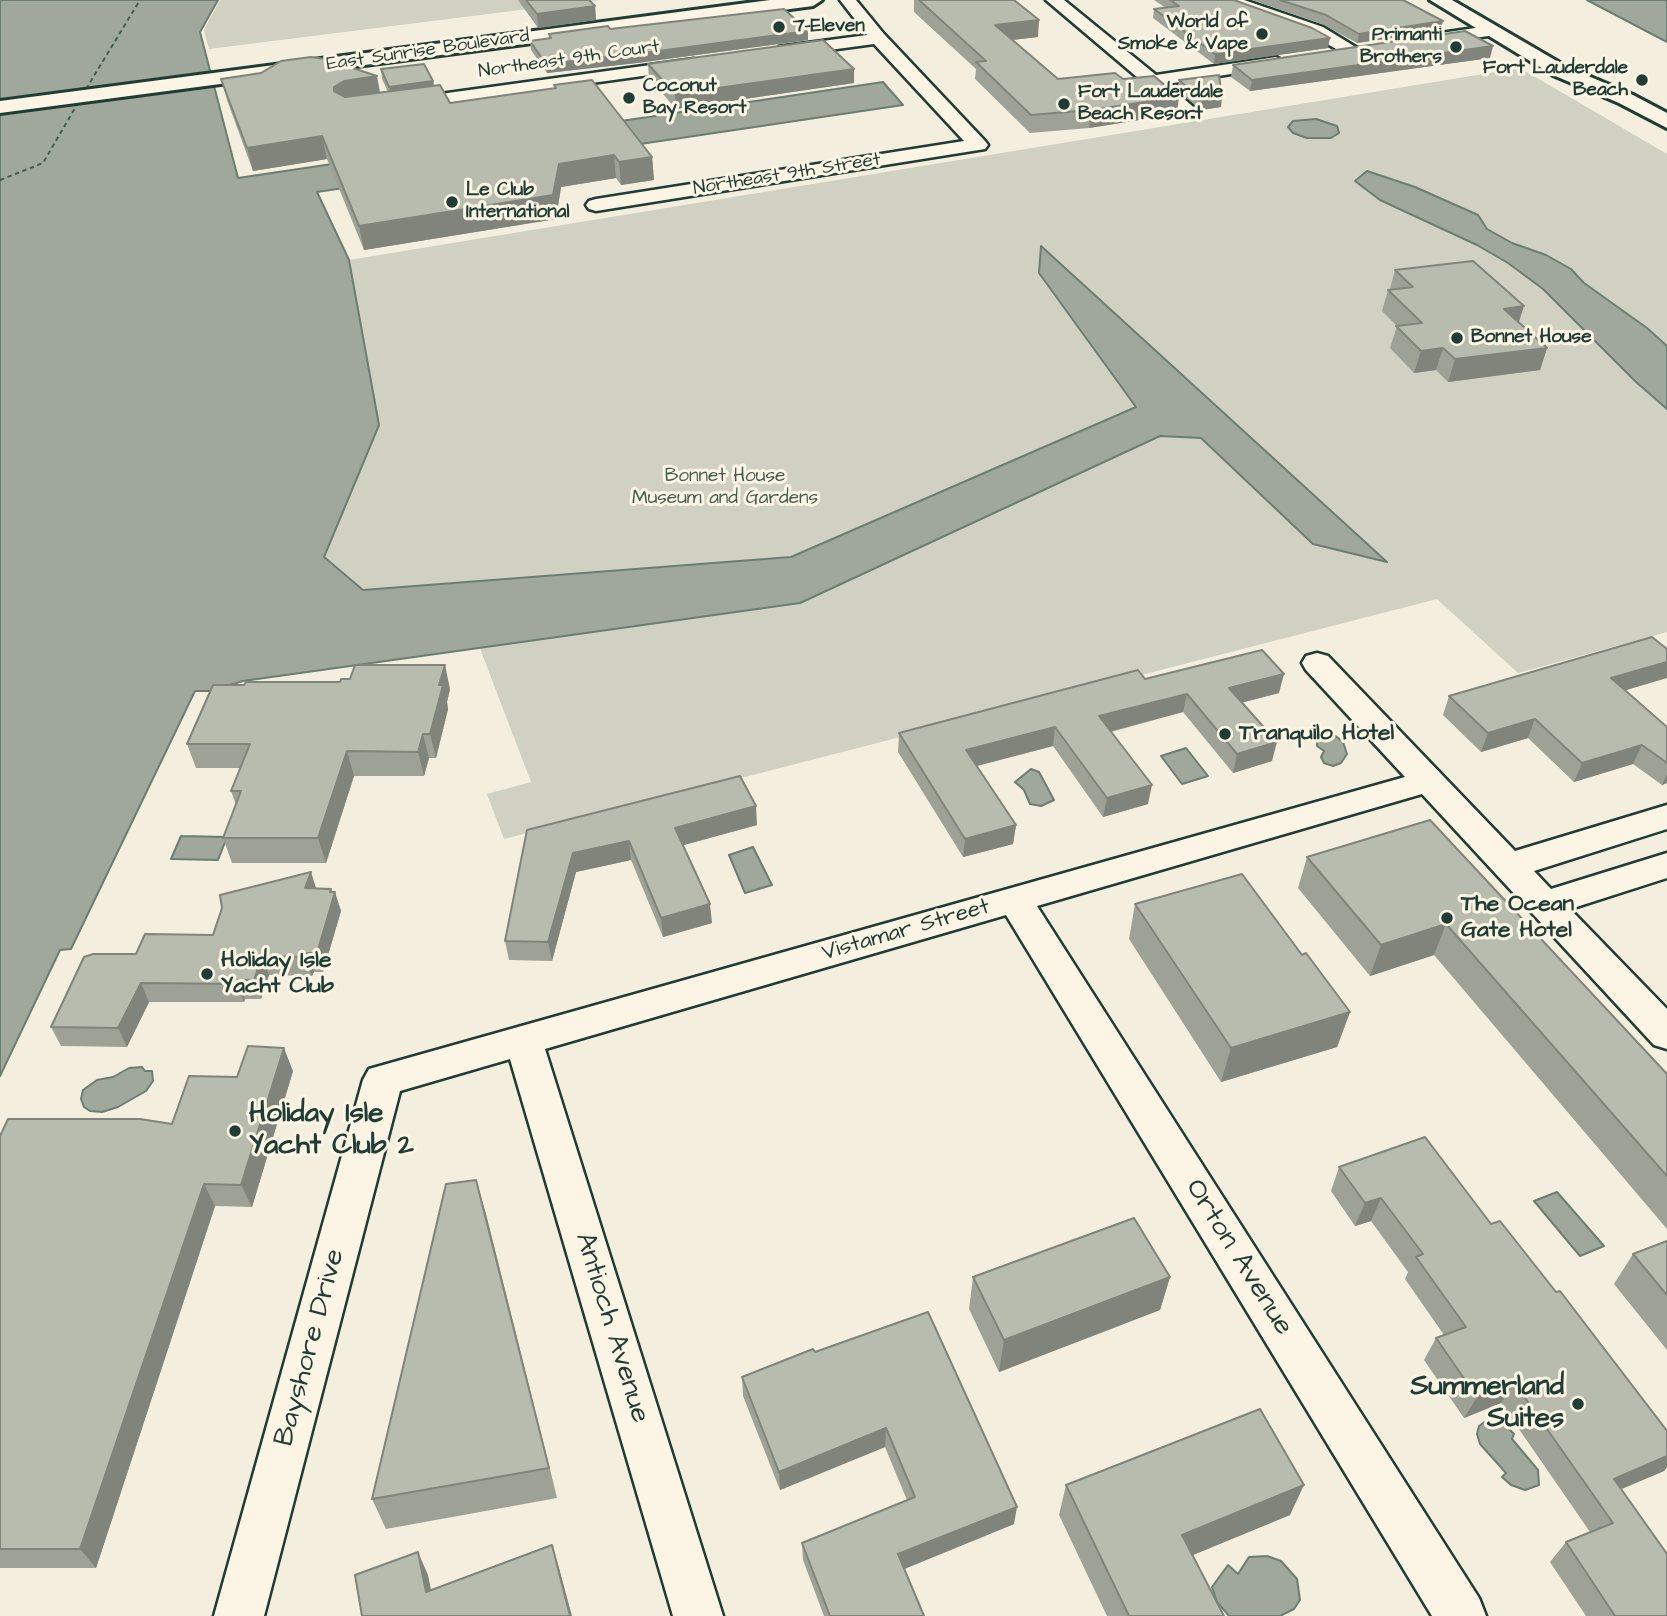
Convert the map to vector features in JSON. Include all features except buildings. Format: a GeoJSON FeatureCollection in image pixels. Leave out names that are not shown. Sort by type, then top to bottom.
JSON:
{"type":"FeatureCollection","features":[{"type":"Feature","properties":{"kind":"main road","name":"East Sunrise Boulevard"},"geometry":{"type":"LineString","coordinates":[[0,107],[250,66],[698,0]]}},
{"type":"Feature","properties":{"kind":"main road","name":"East Sunrise Boulevard"},"geometry":{"type":"LineString","coordinates":[[0,89],[250,66],[813,0]]}},
{"type":"Feature","properties":{"kind":"main road"},"geometry":{"type":"LineString","coordinates":[[1439,0],[1560,72],[1599,102],[1667,141]]}},
{"type":"Feature","properties":{"kind":"main road"},"geometry":{"type":"LineString","coordinates":[[1560,72],[1626,99],[1667,122]]}},
{"type":"Feature","properties":{"kind":"street"},"geometry":{"type":"LineString","coordinates":[[848,0],[878,38]]}},
{"type":"Feature","properties":{"kind":"street"},"geometry":{"type":"LineString","coordinates":[[1054,0],[1190,111]]}},
{"type":"Feature","properties":{"kind":"street"},"geometry":{"type":"LineString","coordinates":[[1229,0],[1317,31],[1353,51]]}},
{"type":"Feature","properties":{"kind":"street"},"geometry":{"type":"LineString","coordinates":[[1409,43],[1489,31]]}},
{"type":"Feature","properties":{"kind":"street"},"geometry":{"type":"LineString","coordinates":[[766,54],[878,38]]}},
{"type":"Feature","properties":{"kind":"street","name":"Northeast 9th Street"},"geometry":{"type":"LineString","coordinates":[[596,205],[978,145],[878,38]]}},
{"type":"Feature","properties":{"kind":"street"},"geometry":{"type":"LineString","coordinates":[[1323,55],[1375,47]]}},
{"type":"Feature","properties":{"kind":"street"},"geometry":{"type":"LineString","coordinates":[[1154,81],[1299,59]]}},
{"type":"Feature","properties":{"kind":"street","name":"Northeast 9th Court"},"geometry":{"type":"LineString","coordinates":[[387,106],[715,61]]}},
{"type":"Feature","properties":{"kind":"street"},"geometry":{"type":"LineString","coordinates":[[1317,663],[1667,1034]]}},
{"type":"Feature","properties":{"kind":"street","name":"Vistamar Street"},"geometry":{"type":"LineString","coordinates":[[383,1080],[1429,781]]}},
{"type":"Feature","properties":{"kind":"street"},"geometry":{"type":"LineString","coordinates":[[1508,866],[1667,817]]}},
{"type":"Feature","properties":{"kind":"street"},"geometry":{"type":"LineString","coordinates":[[1544,904],[1667,865]]}},
{"type":"Feature","properties":{"kind":"street","name":"Orton Avenue"},"geometry":{"type":"LineString","coordinates":[[1015,901],[1461,1616]]}},
{"type":"Feature","properties":{"kind":"street","name":"Antioch Avenue"},"geometry":{"type":"LineString","coordinates":[[523,1040],[698,1616]]}},
{"type":"Feature","properties":{"kind":"street","name":"Bayshore Drive"},"geometry":{"type":"LineString","coordinates":[[239,1616],[383,1080]]}},
{"type":"Feature","properties":{"kind":"green space"},"geometry":{"type":"Polygon","coordinates":[[[220,0],[600,0],[209,49],[204,30],[220,0]]]}},
{"type":"Feature","properties":{"kind":"green space","name":"Bonnet House Museum and Gardens"},"geometry":{"type":"Polygon","coordinates":[[[1520,68],[1667,154],[1667,632],[1518,673],[1437,599],[504,839],[487,794],[531,782],[455,583],[363,590],[324,557],[379,425],[349,260],[1520,68]]]}},
{"type":"Feature","properties":{"kind":"shaded area"},"geometry":{"type":"Polygon","coordinates":[[[0,0],[218,0],[200,32],[238,178],[883,82],[903,105],[317,192],[349,260],[379,425],[324,557],[363,590],[791,557],[1136,407],[1039,273],[1041,246],[1387,562],[1313,544],[1201,438],[1160,436],[800,603],[243,681],[210,691],[195,691],[71,949],[60,950],[0,1076],[0,0]]]}},
{"type":"Feature","properties":{"kind":"shaded area"},"geometry":{"type":"Polygon","coordinates":[[[1587,0],[1667,0],[1667,42],[1587,0]]]}},
{"type":"Feature","properties":{"kind":"shaded area"},"geometry":{"type":"Polygon","coordinates":[[[1316,119],[1337,126],[1339,133],[1331,138],[1307,138],[1293,133],[1288,127],[1293,121],[1316,119]]]}},
{"type":"Feature","properties":{"kind":"shaded area"},"geometry":{"type":"Polygon","coordinates":[[[1367,171],[1415,187],[1478,215],[1487,229],[1571,269],[1584,283],[1647,328],[1667,346],[1667,409],[1636,382],[1543,289],[1508,263],[1477,245],[1380,200],[1355,181],[1367,171]]]}},
{"type":"Feature","properties":{"kind":"shaded area"},"geometry":{"type":"Polygon","coordinates":[[[1320,732],[1332,733],[1343,742],[1347,754],[1341,763],[1333,766],[1324,763],[1321,757],[1324,751],[1317,746],[1317,739],[1323,736],[1320,732]]]}},
{"type":"Feature","properties":{"kind":"shaded area"},"geometry":{"type":"Polygon","coordinates":[[[1186,748],[1208,776],[1182,784],[1161,756],[1186,748]]]}},
{"type":"Feature","properties":{"kind":"shaded area"},"geometry":{"type":"Polygon","coordinates":[[[1031,769],[1039,772],[1054,800],[1041,806],[1030,804],[1024,790],[1015,782],[1031,769]]]}},
{"type":"Feature","properties":{"kind":"shaded area"},"geometry":{"type":"Polygon","coordinates":[[[181,836],[227,837],[218,860],[171,859],[181,836]]]}},
{"type":"Feature","properties":{"kind":"shaded area"},"geometry":{"type":"Polygon","coordinates":[[[753,847],[772,885],[745,893],[729,855],[753,847]]]}},
{"type":"Feature","properties":{"kind":"shaded area"},"geometry":{"type":"Polygon","coordinates":[[[142,1067],[145,1071],[152,1071],[153,1081],[146,1091],[118,1107],[102,1112],[90,1111],[84,1107],[81,1099],[83,1090],[97,1080],[113,1077],[129,1068],[142,1067]]]}},
{"type":"Feature","properties":{"kind":"shaded area"},"geometry":{"type":"Polygon","coordinates":[[[1557,1192],[1604,1246],[1580,1256],[1534,1201],[1557,1192]]]}},
{"type":"Feature","properties":{"kind":"shaded area"},"geometry":{"type":"Polygon","coordinates":[[[1486,1421],[1506,1426],[1514,1434],[1512,1439],[1538,1470],[1539,1485],[1525,1490],[1511,1485],[1502,1477],[1506,1473],[1480,1444],[1477,1434],[1479,1426],[1486,1421]]]}},
{"type":"Feature","properties":{"kind":"shaded area"},"geometry":{"type":"Polygon","coordinates":[[[1267,1556],[1281,1561],[1297,1579],[1300,1600],[1294,1609],[1280,1616],[1229,1616],[1217,1602],[1212,1587],[1228,1565],[1238,1574],[1249,1557],[1267,1556]]]}},
{"type":"Feature","properties":{"kind":"ferry route"},"geometry":{"type":"LineString","coordinates":[[86,89],[140,0]]}},
{"type":"Feature","properties":{"kind":"ferry route"},"geometry":{"type":"LineString","coordinates":[[0,180],[43,163],[78,103]]}},
{"type":"Feature","properties":{"kind":"place","name":"7-Eleven"},"geometry":{"type":"Point","coordinates":[779,27]}},
{"type":"Feature","properties":{"kind":"place","name":"World of Smoke & Vape"},"geometry":{"type":"Point","coordinates":[1262,34]}},
{"type":"Feature","properties":{"kind":"place","name":"Primanti Brothers"},"geometry":{"type":"Point","coordinates":[1456,47]}},
{"type":"Feature","properties":{"kind":"place","name":"Fort Lauderdale Beach"},"geometry":{"type":"Point","coordinates":[1642,80]}},
{"type":"Feature","properties":{"kind":"place","name":"Coconut Bay Resort"},"geometry":{"type":"Point","coordinates":[629,98]}},
{"type":"Feature","properties":{"kind":"place","name":"Fort Lauderdale Beach Resort"},"geometry":{"type":"Point","coordinates":[1064,104]}},
{"type":"Feature","properties":{"kind":"place","name":"Le Club International"},"geometry":{"type":"Point","coordinates":[452,202]}},
{"type":"Feature","properties":{"kind":"place","name":"Bonnet House"},"geometry":{"type":"Point","coordinates":[1457,338]}},
{"type":"Feature","properties":{"kind":"place","name":"Tranquilo Hotel"},"geometry":{"type":"Point","coordinates":[1225,734]}},
{"type":"Feature","properties":{"kind":"place","name":"The Ocean Gate Hotel"},"geometry":{"type":"Point","coordinates":[1447,918]}},
{"type":"Feature","properties":{"kind":"place","name":"Holiday Isle Yacht Club"},"geometry":{"type":"Point","coordinates":[207,974]}},
{"type":"Feature","properties":{"kind":"place","name":"Holiday Isle Yacht Club 2"},"geometry":{"type":"Point","coordinates":[235,1131]}},
{"type":"Feature","properties":{"kind":"place","name":"Summerland Suites"},"geometry":{"type":"Point","coordinates":[1578,1404]}}]}
